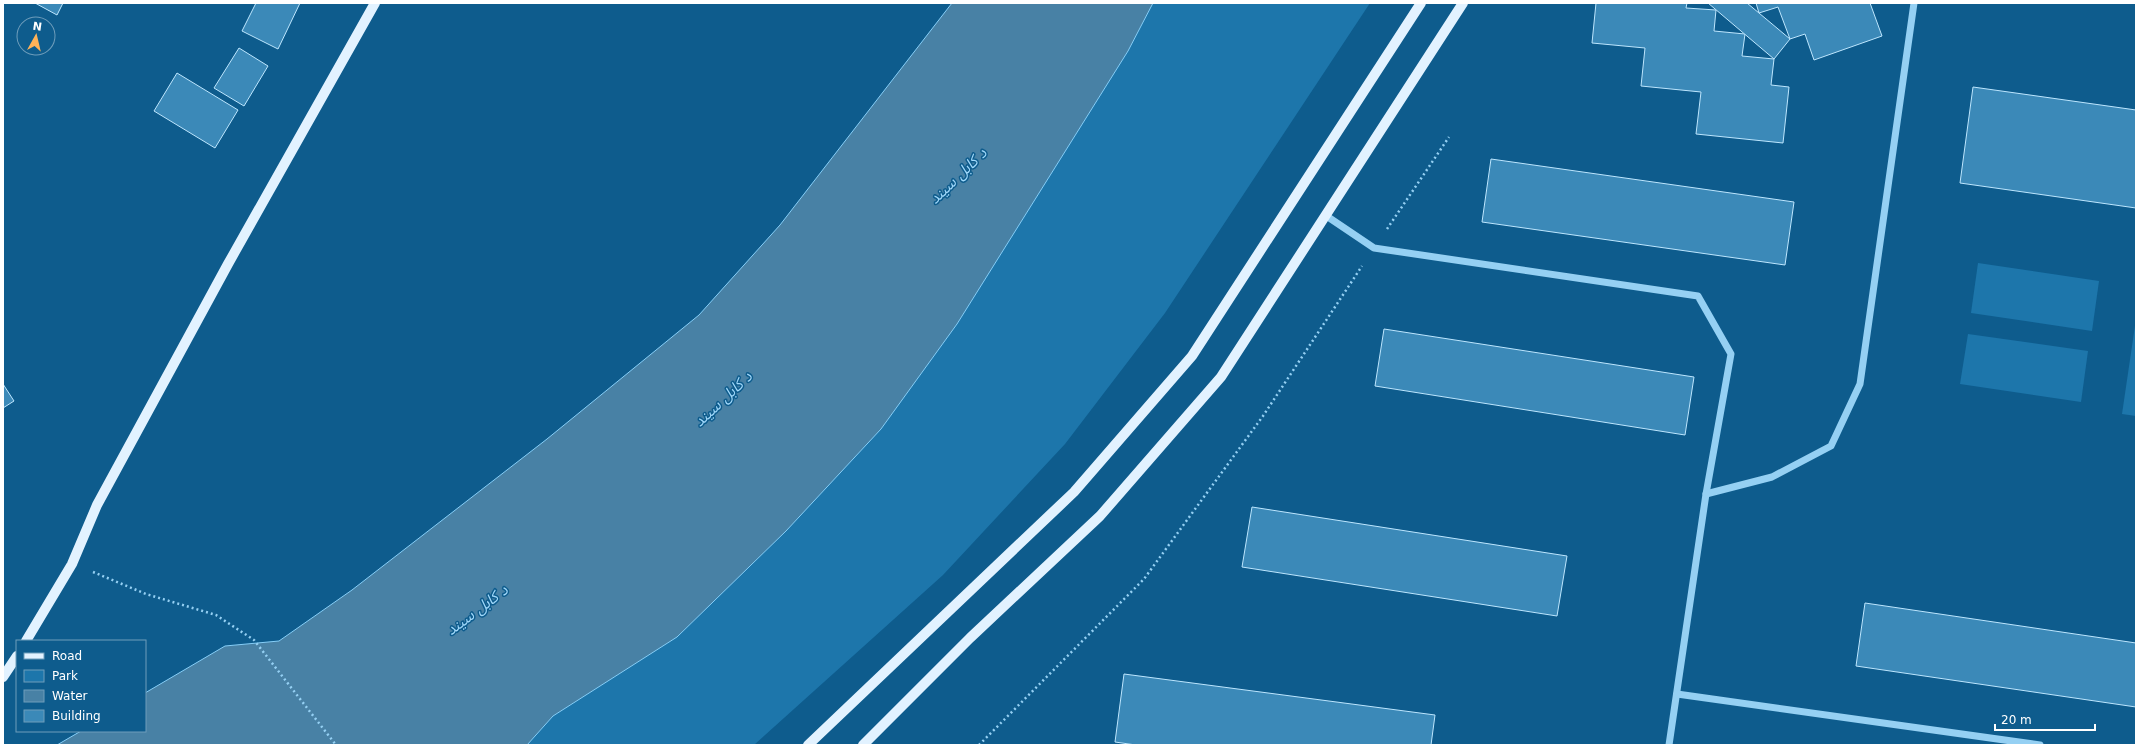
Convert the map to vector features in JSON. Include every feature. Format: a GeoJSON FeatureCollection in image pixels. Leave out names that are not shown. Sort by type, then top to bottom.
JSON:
{"type":"FeatureCollection","features":[{"type":"Feature","properties":{"kind":"main road"},"geometry":{"type":"LineString","coordinates":[[27,640],[72,564],[100,498],[228,264],[375,3]]}},
{"type":"Feature","properties":{"kind":"main road"},"geometry":{"type":"LineString","coordinates":[[808,745],[1074,492],[1192,356],[1420,3]]}},
{"type":"Feature","properties":{"kind":"main road"},"geometry":{"type":"LineString","coordinates":[[862,745],[970,638],[1100,516],[1221,377],[1463,3]]}},
{"type":"Feature","properties":{"kind":"main road"},"geometry":{"type":"LineString","coordinates":[[3,676],[16,657]]}},
{"type":"Feature","properties":{"kind":"street"},"geometry":{"type":"LineString","coordinates":[[1706,494],[1772,477],[1831,446],[1860,384],[1914,3]]}},
{"type":"Feature","properties":{"kind":"street"},"geometry":{"type":"LineString","coordinates":[[1325,215],[1374,248],[1698,296],[1731,354],[1706,494],[1669,745]]}},
{"type":"Feature","properties":{"kind":"street"},"geometry":{"type":"LineString","coordinates":[[1677,694],[2040,745]]}},
{"type":"Feature","properties":{"kind":"path"},"geometry":{"type":"LineString","coordinates":[[979,745],[1144,579],[1263,416],[1449,137]]}},
{"type":"Feature","properties":{"kind":"path"},"geometry":{"type":"LineString","coordinates":[[72,564],[146,594],[216,615],[254,640],[336,745]]}},
{"type":"Feature","properties":{"kind":"green space"},"geometry":{"type":"Polygon","coordinates":[[[1153,3],[1370,3],[1165,313],[1065,444],[943,575],[754,745],[527,745],[553,716],[677,637],[786,531],[881,429],[957,324],[1128,51],[1153,3]]]}},
{"type":"Feature","properties":{"kind":"green space"},"geometry":{"type":"Polygon","coordinates":[[[1978,263],[2099,281],[2092,331],[1971,313],[1978,263]]]}},
{"type":"Feature","properties":{"kind":"green space"},"geometry":{"type":"Polygon","coordinates":[[[2136,319],[2136,416],[2122,414],[2136,319]]]}},
{"type":"Feature","properties":{"kind":"green space"},"geometry":{"type":"Polygon","coordinates":[[[1968,334],[2088,351],[2081,402],[1960,384],[1968,334]]]}},
{"type":"Feature","properties":{"kind":"water","name":"د کابل سيند"},"geometry":{"type":"Polygon","coordinates":[[[952,3],[1153,3],[1128,51],[957,324],[881,429],[786,531],[677,637],[553,716],[527,745],[57,745],[79,732],[146,732],[146,692],[225,646],[279,641],[352,590],[547,439],[699,315],[780,225],[952,3]]]}},
{"type":"Feature","properties":{"kind":"building"},"geometry":{"type":"Polygon","coordinates":[[[35,3],[63,3],[57,15],[35,3]]]}},
{"type":"Feature","properties":{"kind":"building"},"geometry":{"type":"Polygon","coordinates":[[[256,3],[300,3],[278,49],[242,31],[256,3]]]}},
{"type":"Feature","properties":{"kind":"building"},"geometry":{"type":"Polygon","coordinates":[[[1596,3],[1687,3],[1686,8],[1716,10],[1714,31],[1745,34],[1742,56],[1774,59],[1771,85],[1789,87],[1783,143],[1696,134],[1701,92],[1641,86],[1645,48],[1592,43],[1596,3]]]}},
{"type":"Feature","properties":{"kind":"building"},"geometry":{"type":"Polygon","coordinates":[[[1708,3],[1747,3],[1790,39],[1774,59],[1708,3]]]}},
{"type":"Feature","properties":{"kind":"building"},"geometry":{"type":"Polygon","coordinates":[[[1756,3],[1870,3],[1882,36],[1814,60],[1805,34],[1790,39],[1778,7],[1759,13],[1756,3]]]}},
{"type":"Feature","properties":{"kind":"building"},"geometry":{"type":"Polygon","coordinates":[[[239,48],[268,66],[244,106],[214,88],[239,48]]]}},
{"type":"Feature","properties":{"kind":"building"},"geometry":{"type":"Polygon","coordinates":[[[177,73],[238,110],[215,148],[154,111],[177,73]]]}},
{"type":"Feature","properties":{"kind":"building"},"geometry":{"type":"Polygon","coordinates":[[[1973,87],[2136,110],[2136,208],[1960,183],[1973,87]]]}},
{"type":"Feature","properties":{"kind":"building"},"geometry":{"type":"Polygon","coordinates":[[[1491,159],[1794,202],[1785,265],[1482,222],[1491,159]]]}},
{"type":"Feature","properties":{"kind":"building"},"geometry":{"type":"Polygon","coordinates":[[[1384,329],[1694,377],[1685,435],[1375,386],[1384,329]]]}},
{"type":"Feature","properties":{"kind":"building"},"geometry":{"type":"Polygon","coordinates":[[[3,384],[14,401],[3,408],[3,384]]]}},
{"type":"Feature","properties":{"kind":"building"},"geometry":{"type":"Polygon","coordinates":[[[1252,507],[1567,556],[1557,616],[1242,567],[1252,507]]]}},
{"type":"Feature","properties":{"kind":"building"},"geometry":{"type":"Polygon","coordinates":[[[1865,603],[2136,643],[2136,707],[1856,666],[1865,603]]]}},
{"type":"Feature","properties":{"kind":"building"},"geometry":{"type":"Polygon","coordinates":[[[1124,674],[1435,715],[1431,745],[1136,745],[1115,742],[1124,674]]]}}]}
